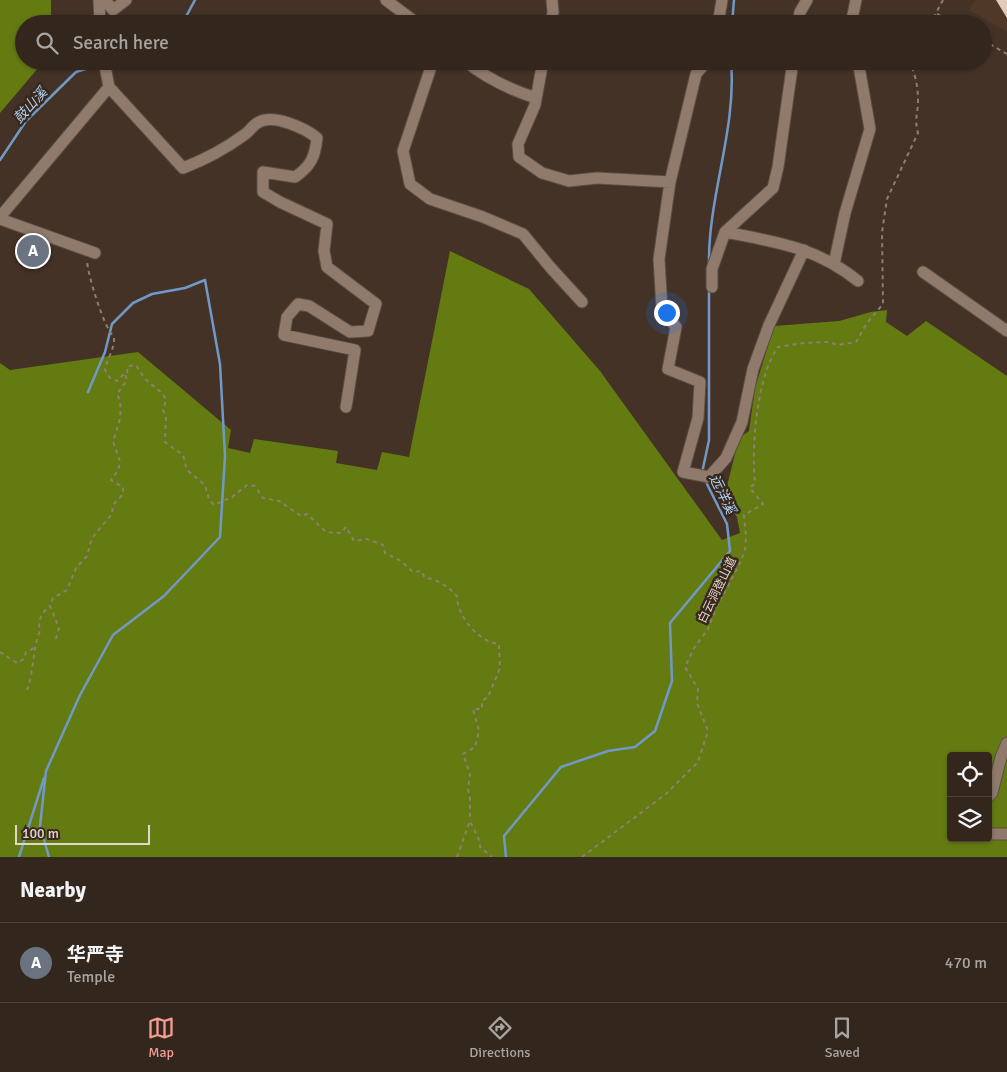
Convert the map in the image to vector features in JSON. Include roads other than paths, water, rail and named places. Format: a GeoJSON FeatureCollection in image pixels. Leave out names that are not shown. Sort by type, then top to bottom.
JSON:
{"type":"FeatureCollection","features":[{"type":"Feature","properties":{"kind":"street"},"geometry":{"type":"LineString","coordinates":[[99,0],[100,15]]}},
{"type":"Feature","properties":{"kind":"street"},"geometry":{"type":"LineString","coordinates":[[104,0],[113,10],[126,0]]}},
{"type":"Feature","properties":{"kind":"street"},"geometry":{"type":"LineString","coordinates":[[386,0],[406,15]]}},
{"type":"Feature","properties":{"kind":"street"},"geometry":{"type":"LineString","coordinates":[[552,0],[552,15]]}},
{"type":"Feature","properties":{"kind":"street"},"geometry":{"type":"LineString","coordinates":[[720,15],[722,0]]}},
{"type":"Feature","properties":{"kind":"street"},"geometry":{"type":"LineString","coordinates":[[800,15],[807,0]]}},
{"type":"Feature","properties":{"kind":"street"},"geometry":{"type":"LineString","coordinates":[[853,15],[856,0]]}},
{"type":"Feature","properties":{"kind":"street"},"geometry":{"type":"LineString","coordinates":[[106,70],[109,88],[182,168],[215,153],[245,135],[259,122],[273,120],[309,130],[317,138],[315,156],[306,170],[295,177],[263,172],[263,192],[327,224],[324,251],[327,267],[376,304],[375,313],[368,331],[350,332],[309,306],[298,304],[287,317],[284,335],[356,350],[346,407]]}},
{"type":"Feature","properties":{"kind":"street"},"geometry":{"type":"LineString","coordinates":[[430,70],[403,151],[410,184],[430,199],[483,216],[523,234],[582,302]]}},
{"type":"Feature","properties":{"kind":"street"},"geometry":{"type":"LineString","coordinates":[[477,70],[520,93],[536,98]]}},
{"type":"Feature","properties":{"kind":"street"},"geometry":{"type":"LineString","coordinates":[[541,70],[536,98],[518,144],[519,157],[542,173],[569,181],[597,178],[670,182]]}},
{"type":"Feature","properties":{"kind":"street"},"geometry":{"type":"LineString","coordinates":[[699,70],[696,74],[670,182],[659,259],[662,309],[676,327],[668,369],[700,382],[698,418],[683,472],[709,477],[726,458],[742,422],[753,369],[768,325],[804,250]]}},
{"type":"Feature","properties":{"kind":"street"},"geometry":{"type":"LineString","coordinates":[[712,287],[712,268],[725,232],[773,188],[778,167],[792,70]]}},
{"type":"Feature","properties":{"kind":"street"},"geometry":{"type":"LineString","coordinates":[[834,264],[845,213],[870,129],[860,70]]}},
{"type":"Feature","properties":{"kind":"street"},"geometry":{"type":"LineString","coordinates":[[95,253],[0,218],[109,88]]}},
{"type":"Feature","properties":{"kind":"street"},"geometry":{"type":"LineString","coordinates":[[725,232],[794,246],[834,264],[858,281]]}},
{"type":"Feature","properties":{"kind":"street"},"geometry":{"type":"LineString","coordinates":[[923,272],[1007,331]]}},
{"type":"Feature","properties":{"kind":"street"},"geometry":{"type":"LineString","coordinates":[[992,793],[1001,757],[1007,744]]}},
{"type":"Feature","properties":{"kind":"street"},"geometry":{"type":"LineString","coordinates":[[992,834],[1007,834]]}},
{"type":"Feature","properties":{"kind":"waterway","name":"鼓山溪"},"geometry":{"type":"LineString","coordinates":[[187,15],[195,0]]}},
{"type":"Feature","properties":{"kind":"waterway","name":"远洋溪"},"geometry":{"type":"LineString","coordinates":[[733,15],[734,0]]}},
{"type":"Feature","properties":{"kind":"waterway","name":"鼓山溪"},"geometry":{"type":"LineString","coordinates":[[0,160],[26,121],[76,72],[82,70]]}},
{"type":"Feature","properties":{"kind":"waterway","name":"远洋溪"},"geometry":{"type":"LineString","coordinates":[[709,264],[713,213],[730,112],[731,70]]}},
{"type":"Feature","properties":{"kind":"waterway"},"geometry":{"type":"LineString","coordinates":[[49,857],[40,826],[46,771],[80,695],[113,635],[164,596],[220,537],[225,456],[220,364],[205,280],[185,288],[152,294],[133,303],[112,324],[105,352],[88,392]]}},
{"type":"Feature","properties":{"kind":"waterway","name":"远洋溪"},"geometry":{"type":"LineString","coordinates":[[702,473],[709,440],[709,290]]}},
{"type":"Feature","properties":{"kind":"waterway","name":"远洋溪"},"geometry":{"type":"LineString","coordinates":[[506,857],[504,836],[561,767],[608,751],[635,747],[655,731],[672,681],[670,623],[730,551],[727,524],[705,480]]}},
{"type":"Feature","properties":{"kind":"waterway"},"geometry":{"type":"LineString","coordinates":[[19,857],[44,778]]}},
{"type":"Feature","properties":{"kind":"place","name":"华严寺"},"geometry":{"type":"Point","coordinates":[33,251]}}]}
